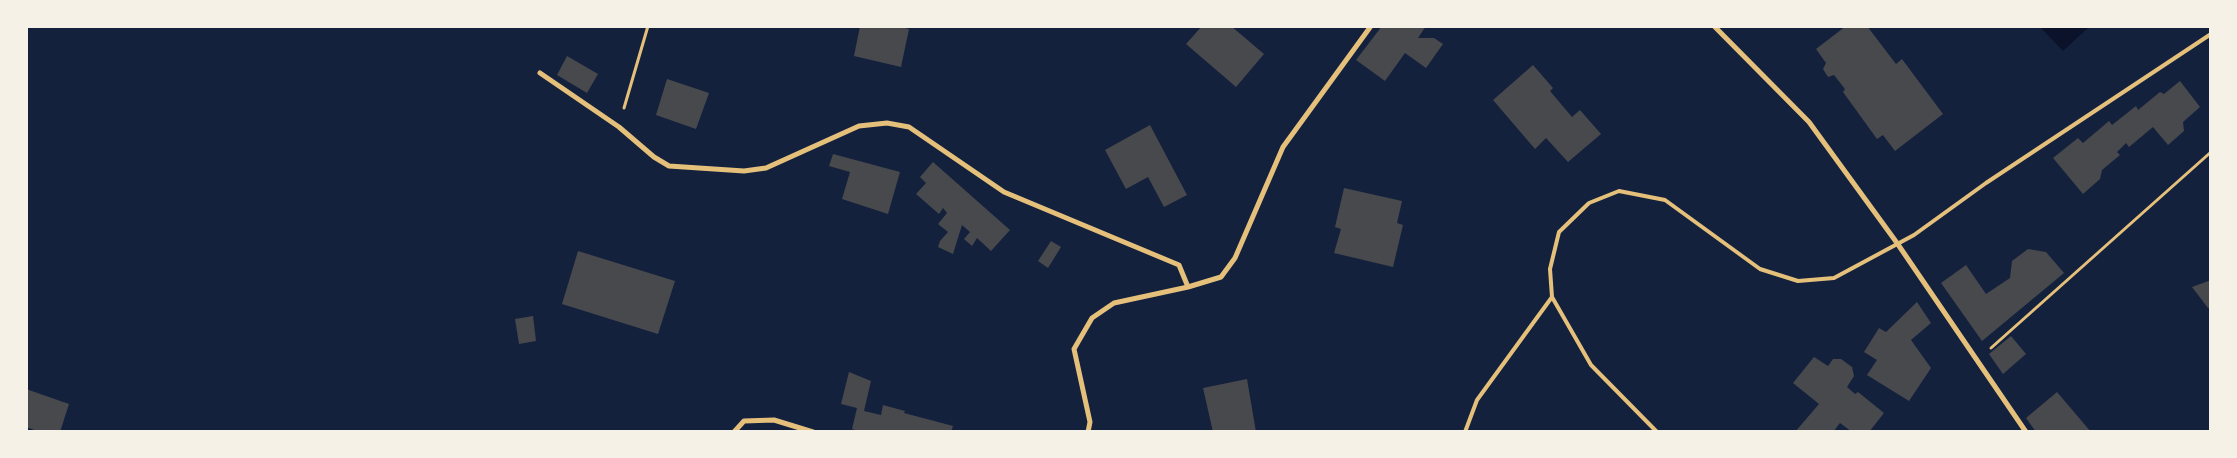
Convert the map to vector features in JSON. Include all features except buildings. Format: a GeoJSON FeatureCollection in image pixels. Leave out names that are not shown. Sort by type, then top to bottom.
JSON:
{"type":"FeatureCollection","features":[{"type":"Feature","properties":{"kind":"street"},"geometry":{"type":"LineString","coordinates":[[1088,432],[1090,422],[1074,350],[1092,318],[1114,303],[1188,287],[1221,277],[1235,258],[1282,147],[1371,26]]}},
{"type":"Feature","properties":{"kind":"street"},"geometry":{"type":"LineString","coordinates":[[1714,26],[1809,122],[1897,243],[2026,432]]}},
{"type":"Feature","properties":{"kind":"street"},"geometry":{"type":"LineString","coordinates":[[540,74],[669,166],[744,172],[766,168],[859,126],[887,123],[909,127],[1004,192],[1179,265],[1188,287]]}},
{"type":"Feature","properties":{"kind":"street"},"geometry":{"type":"LineString","coordinates":[[734,432],[744,421],[774,420],[813,432]]}},
{"type":"Feature","properties":{"kind":"lane"},"geometry":{"type":"LineString","coordinates":[[1657,432],[1591,365],[1552,297],[1550,268],[1559,232],[1589,203],[1619,191],[1665,200],[1760,269],[1798,281],[1834,278],[1914,235],[1994,178],[2211,34]]}},
{"type":"Feature","properties":{"kind":"lane"},"geometry":{"type":"LineString","coordinates":[[1465,432],[1477,400],[1552,297]]}},
{"type":"Feature","properties":{"kind":"path"},"geometry":{"type":"LineString","coordinates":[[618,128],[648,26]]}},
{"type":"Feature","properties":{"kind":"path"},"geometry":{"type":"LineString","coordinates":[[1977,360],[2211,152]]}},
{"type":"Feature","properties":{"kind":"water"},"geometry":{"type":"Polygon","coordinates":[[[2039,26],[2090,26],[2063,51],[2039,26]]]}}]}
